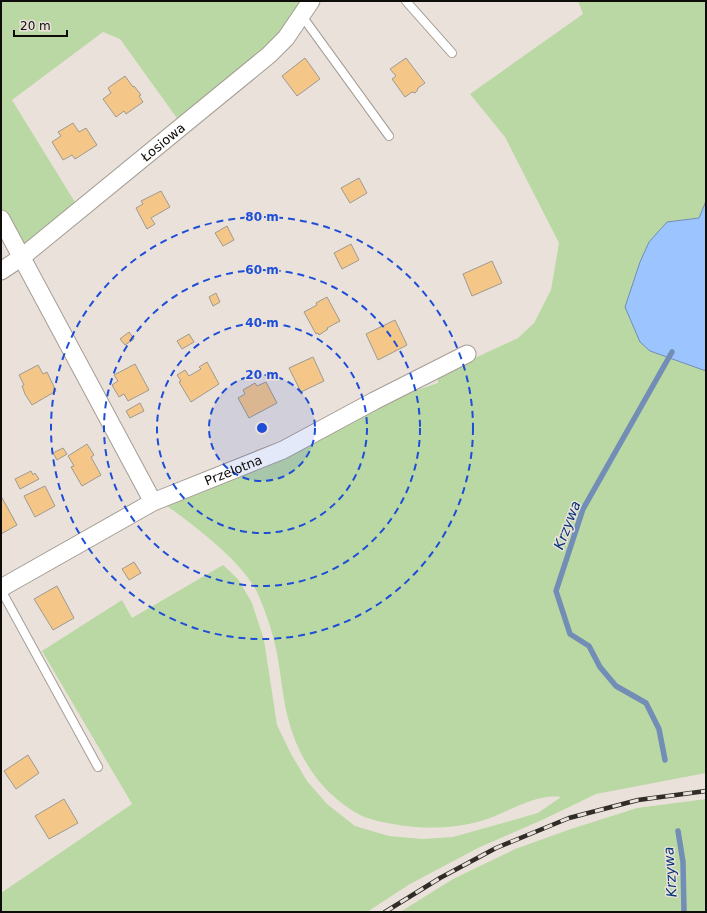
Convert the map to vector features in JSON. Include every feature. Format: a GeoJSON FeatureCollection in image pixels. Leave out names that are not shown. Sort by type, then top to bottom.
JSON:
{"type":"FeatureCollection","features":[{"type":"Feature","properties":{"kind":"street","name":"Łosiowa"},"geometry":{"type":"LineString","coordinates":[[1,271],[22,257],[269,55],[286,38],[312,1]]}},
{"type":"Feature","properties":{"kind":"street"},"geometry":{"type":"LineString","coordinates":[[1,219],[153,502]]}},
{"type":"Feature","properties":{"kind":"street","name":"Przelotna"},"geometry":{"type":"LineString","coordinates":[[1,589],[153,502],[283,450],[374,401],[467,354]]}},
{"type":"Feature","properties":{"kind":"lane"},"geometry":{"type":"LineString","coordinates":[[406,1],[452,53]]}},
{"type":"Feature","properties":{"kind":"lane"},"geometry":{"type":"LineString","coordinates":[[302,16],[389,136]]}},
{"type":"Feature","properties":{"kind":"lane"},"geometry":{"type":"LineString","coordinates":[[1,589],[98,767]]}},
{"type":"Feature","properties":{"kind":"green space"},"geometry":{"type":"Polygon","coordinates":[[[1,1],[304,1],[282,33],[179,121],[120,39],[103,32],[12,100],[78,207],[24,245],[1,212],[1,1]]]}},
{"type":"Feature","properties":{"kind":"green space"},"geometry":{"type":"Polygon","coordinates":[[[578,1],[706,1],[706,773],[596,794],[540,821],[480,847],[410,884],[367,912],[1,912],[1,893],[132,804],[42,651],[122,600],[132,618],[223,565],[238,579],[252,603],[264,640],[277,725],[291,754],[307,781],[327,804],[355,826],[389,836],[423,839],[453,837],[538,813],[561,797],[541,798],[531,801],[481,821],[463,825],[434,828],[415,827],[383,822],[362,816],[348,808],[335,798],[314,775],[298,748],[288,718],[278,658],[272,635],[257,592],[250,580],[215,543],[163,503],[384,401],[438,383],[438,375],[518,338],[534,323],[551,290],[559,243],[505,137],[470,94],[583,14],[578,1]]]}},
{"type":"Feature","properties":{"kind":"green space"},"geometry":{"type":"Polygon","coordinates":[[[706,799],[706,912],[400,912],[453,879],[515,849],[637,808],[706,799]]]}},
{"type":"Feature","properties":{"kind":"water"},"geometry":{"type":"Polygon","coordinates":[[[706,201],[706,371],[650,351],[640,342],[625,307],[640,262],[649,242],[667,222],[699,218],[706,201]]]}},
{"type":"Feature","properties":{"kind":"building"},"geometry":{"type":"Polygon","coordinates":[[[305,58],[320,79],[297,96],[282,76],[305,58]]]}},
{"type":"Feature","properties":{"kind":"building"},"geometry":{"type":"Polygon","coordinates":[[[406,58],[425,83],[418,88],[415,93],[412,92],[405,97],[392,79],[396,76],[390,69],[406,58]]]}},
{"type":"Feature","properties":{"kind":"building"},"geometry":{"type":"Polygon","coordinates":[[[125,76],[141,95],[139,96],[143,102],[126,114],[124,111],[116,117],[103,99],[111,93],[108,88],[125,76]]]}},
{"type":"Feature","properties":{"kind":"building"},"geometry":{"type":"Polygon","coordinates":[[[73,123],[79,132],[86,128],[97,145],[75,159],[72,155],[63,160],[52,142],[61,136],[58,132],[73,123]]]}},
{"type":"Feature","properties":{"kind":"building"},"geometry":{"type":"Polygon","coordinates":[[[359,178],[367,193],[350,203],[341,188],[359,178]]]}},
{"type":"Feature","properties":{"kind":"building"},"geometry":{"type":"Polygon","coordinates":[[[161,191],[170,207],[151,218],[155,224],[147,229],[136,208],[143,204],[141,201],[161,191]]]}},
{"type":"Feature","properties":{"kind":"building"},"geometry":{"type":"Polygon","coordinates":[[[227,226],[234,240],[223,246],[215,233],[227,226]]]}},
{"type":"Feature","properties":{"kind":"building"},"geometry":{"type":"Polygon","coordinates":[[[351,244],[359,260],[342,269],[334,253],[351,244]]]}},
{"type":"Feature","properties":{"kind":"building"},"geometry":{"type":"Polygon","coordinates":[[[492,261],[502,283],[472,296],[463,274],[492,261]]]}},
{"type":"Feature","properties":{"kind":"building"},"geometry":{"type":"Polygon","coordinates":[[[216,293],[220,302],[213,306],[209,297],[216,293]]]}},
{"type":"Feature","properties":{"kind":"building"},"geometry":{"type":"Polygon","coordinates":[[[327,297],[340,321],[327,328],[328,329],[319,335],[318,333],[316,334],[304,312],[317,305],[316,303],[327,297]]]}},
{"type":"Feature","properties":{"kind":"building"},"geometry":{"type":"Polygon","coordinates":[[[395,320],[407,345],[378,360],[366,334],[395,320]]]}},
{"type":"Feature","properties":{"kind":"building"},"geometry":{"type":"Polygon","coordinates":[[[129,332],[134,339],[125,345],[120,339],[129,332]]]}},
{"type":"Feature","properties":{"kind":"building"},"geometry":{"type":"Polygon","coordinates":[[[189,334],[194,342],[182,349],[177,341],[189,334]]]}},
{"type":"Feature","properties":{"kind":"building"},"geometry":{"type":"Polygon","coordinates":[[[313,357],[324,381],[301,392],[289,368],[313,357]]]}},
{"type":"Feature","properties":{"kind":"building"},"geometry":{"type":"Polygon","coordinates":[[[207,362],[219,384],[191,402],[179,382],[181,381],[177,375],[185,370],[189,376],[201,369],[199,367],[207,362]]]}},
{"type":"Feature","properties":{"kind":"building"},"geometry":{"type":"Polygon","coordinates":[[[135,364],[149,390],[128,401],[124,394],[119,397],[112,385],[118,381],[114,375],[135,364]]]}},
{"type":"Feature","properties":{"kind":"building"},"geometry":{"type":"Polygon","coordinates":[[[38,365],[43,374],[47,372],[56,391],[32,405],[25,394],[22,386],[24,385],[19,375],[38,365]]]}},
{"type":"Feature","properties":{"kind":"building"},"geometry":{"type":"Polygon","coordinates":[[[266,382],[277,403],[249,418],[238,398],[245,394],[243,390],[255,383],[257,386],[266,382]]]}},
{"type":"Feature","properties":{"kind":"building"},"geometry":{"type":"Polygon","coordinates":[[[140,403],[144,411],[130,418],[126,411],[140,403]]]}},
{"type":"Feature","properties":{"kind":"building"},"geometry":{"type":"Polygon","coordinates":[[[87,444],[94,455],[91,457],[101,475],[82,486],[71,467],[74,466],[68,456],[87,444]]]}},
{"type":"Feature","properties":{"kind":"building"},"geometry":{"type":"Polygon","coordinates":[[[63,448],[67,454],[57,460],[53,453],[63,448]]]}},
{"type":"Feature","properties":{"kind":"building"},"geometry":{"type":"Polygon","coordinates":[[[31,471],[33,475],[35,473],[39,479],[20,489],[15,479],[31,471]]]}},
{"type":"Feature","properties":{"kind":"building"},"geometry":{"type":"Polygon","coordinates":[[[45,486],[55,506],[35,517],[24,496],[45,486]]]}},
{"type":"Feature","properties":{"kind":"building"},"geometry":{"type":"Polygon","coordinates":[[[1,496],[17,525],[1,534],[1,496]]]}},
{"type":"Feature","properties":{"kind":"building"},"geometry":{"type":"Polygon","coordinates":[[[134,562],[141,573],[129,580],[122,569],[134,562]]]}},
{"type":"Feature","properties":{"kind":"building"},"geometry":{"type":"Polygon","coordinates":[[[57,586],[74,618],[53,630],[34,599],[57,586]]]}},
{"type":"Feature","properties":{"kind":"building"},"geometry":{"type":"Polygon","coordinates":[[[28,755],[39,773],[16,789],[4,771],[28,755]]]}},
{"type":"Feature","properties":{"kind":"building"},"geometry":{"type":"Polygon","coordinates":[[[64,799],[78,823],[49,839],[35,816],[64,799]]]}},
{"type":"Feature","properties":{"kind":"waterway","name":"Krzywa"},"geometry":{"type":"LineString","coordinates":[[665,760],[659,729],[646,703],[616,686],[600,667],[589,646],[570,634],[556,591],[583,509],[672,352]]}},
{"type":"Feature","properties":{"kind":"waterway","name":"Krzywa"},"geometry":{"type":"LineString","coordinates":[[678,831],[683,862],[684,912]]}},
{"type":"Feature","properties":{"kind":"railway"},"geometry":{"type":"LineString","coordinates":[[385,912],[440,878],[496,848],[569,818],[638,800],[706,791]]}}]}
